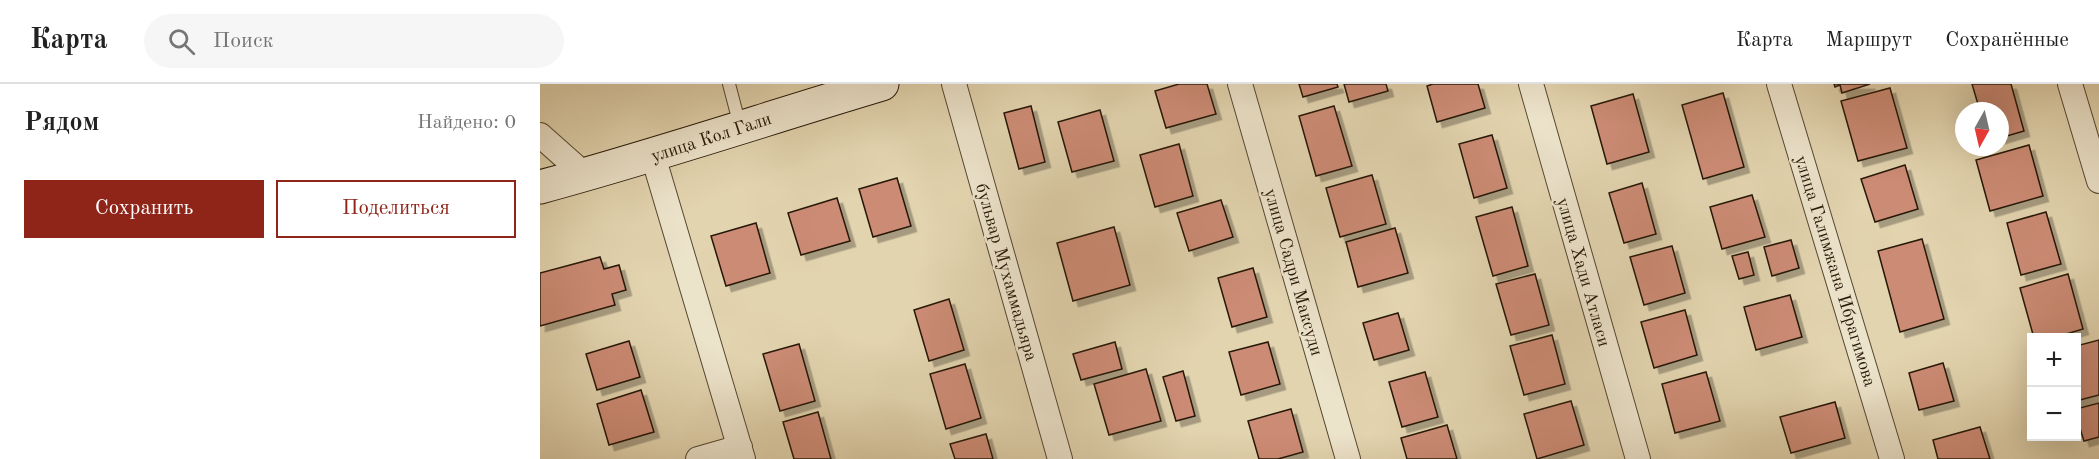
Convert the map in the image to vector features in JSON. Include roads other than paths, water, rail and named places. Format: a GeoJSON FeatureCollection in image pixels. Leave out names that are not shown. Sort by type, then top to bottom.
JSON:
{"type":"FeatureCollection","features":[{"type":"Feature","properties":{"kind":"street","name":"улица Кол Гали"},"geometry":{"type":"LineString","coordinates":[[540,187],[653,156],[882,84]]}},
{"type":"Feature","properties":{"kind":"street","name":"бульвар Мухаммадьяра"},"geometry":{"type":"LineString","coordinates":[[954,84],[1060,459]]}},
{"type":"Feature","properties":{"kind":"street","name":"улица Садри Максуди"},"geometry":{"type":"LineString","coordinates":[[1240,84],[1348,459]]}},
{"type":"Feature","properties":{"kind":"street","name":"улица Хади Атласи"},"geometry":{"type":"LineString","coordinates":[[1531,84],[1638,459]]}},
{"type":"Feature","properties":{"kind":"street","name":"улица Галимжана Ибрагимова"},"geometry":{"type":"LineString","coordinates":[[1779,84],[1892,459]]}},
{"type":"Feature","properties":{"kind":"street"},"geometry":{"type":"LineString","coordinates":[[2070,84],[2099,181]]}},
{"type":"Feature","properties":{"kind":"street"},"geometry":{"type":"LineString","coordinates":[[540,135],[585,175]]}},
{"type":"Feature","properties":{"kind":"street"},"geometry":{"type":"LineString","coordinates":[[653,156],[742,453],[698,459]]}},
{"type":"Feature","properties":{"kind":"lane"},"geometry":{"type":"LineString","coordinates":[[729,84],[740,127]]}}]}
